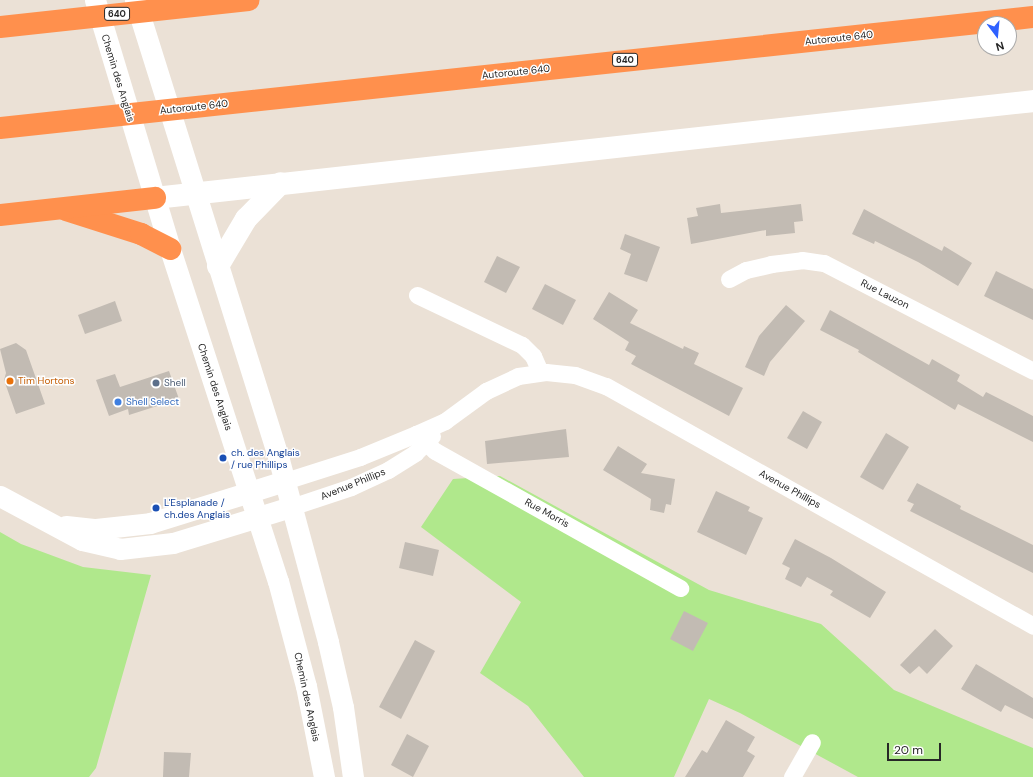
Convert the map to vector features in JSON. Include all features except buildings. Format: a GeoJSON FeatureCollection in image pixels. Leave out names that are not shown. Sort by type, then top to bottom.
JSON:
{"type":"FeatureCollection","features":[{"type":"Feature","properties":{"kind":"highway","name":"640"},"geometry":{"type":"LineString","coordinates":[[0,27],[249,0]]}},
{"type":"Feature","properties":{"kind":"highway","name":"Autoroute 640"},"geometry":{"type":"LineString","coordinates":[[0,128],[1033,17]]}},
{"type":"Feature","properties":{"kind":"highway"},"geometry":{"type":"LineString","coordinates":[[0,214],[155,198]]}},
{"type":"Feature","properties":{"kind":"highway"},"geometry":{"type":"LineString","coordinates":[[59,208],[137,232],[170,248]]}},
{"type":"Feature","properties":{"kind":"main road"},"geometry":{"type":"LineString","coordinates":[[155,198],[1033,101]]}},
{"type":"Feature","properties":{"kind":"main road"},"geometry":{"type":"LineString","coordinates":[[218,266],[246,219],[281,183]]}},
{"type":"Feature","properties":{"kind":"street","name":"Chemin des Anglais"},"geometry":{"type":"LineString","coordinates":[[94,0],[170,248],[276,575],[295,641],[324,777]]}},
{"type":"Feature","properties":{"kind":"street"},"geometry":{"type":"LineString","coordinates":[[135,0],[285,481],[328,642],[343,707],[353,777]]}},
{"type":"Feature","properties":{"kind":"street","name":"Rue Lauzon"},"geometry":{"type":"LineString","coordinates":[[729,279],[752,268],[780,262],[802,260],[824,263],[1033,371]]}},
{"type":"Feature","properties":{"kind":"street"},"geometry":{"type":"LineString","coordinates":[[417,295],[522,345],[533,356],[540,372]]}},
{"type":"Feature","properties":{"kind":"street","name":"Avenue Phillips"},"geometry":{"type":"LineString","coordinates":[[291,507],[368,480],[403,461],[420,439],[495,386],[518,376],[540,372],[575,375],[606,386],[1033,626]]}},
{"type":"Feature","properties":{"kind":"street","name":"Avenue Phillips"},"geometry":{"type":"LineString","coordinates":[[285,481],[420,439]]}},
{"type":"Feature","properties":{"kind":"street","name":"Rue Morris"},"geometry":{"type":"LineString","coordinates":[[420,439],[680,588]]}},
{"type":"Feature","properties":{"kind":"street"},"geometry":{"type":"LineString","coordinates":[[30,512],[74,528],[110,529],[157,521],[248,491],[285,481]]}},
{"type":"Feature","properties":{"kind":"street"},"geometry":{"type":"LineString","coordinates":[[0,496],[82,540],[120,549],[173,543],[291,507]]}},
{"type":"Feature","properties":{"kind":"street"},"geometry":{"type":"LineString","coordinates":[[792,777],[812,742]]}},
{"type":"Feature","properties":{"kind":"green space"},"geometry":{"type":"Polygon","coordinates":[[[500,476],[709,590],[821,624],[894,690],[1033,748],[1033,777],[858,777],[740,713],[709,699],[674,777],[584,777],[528,706],[480,673],[521,602],[421,527],[453,479],[500,476]]]}},
{"type":"Feature","properties":{"kind":"green space"},"geometry":{"type":"Polygon","coordinates":[[[0,532],[21,544],[83,567],[151,575],[96,768],[89,777],[0,777],[0,532]]]}},
{"type":"Feature","properties":{"kind":"place","name":"Tim Hortons"},"geometry":{"type":"Point","coordinates":[10,381]}},
{"type":"Feature","properties":{"kind":"place","name":"Shell"},"geometry":{"type":"Point","coordinates":[156,383]}},
{"type":"Feature","properties":{"kind":"place","name":"Shell Select"},"geometry":{"type":"Point","coordinates":[118,402]}},
{"type":"Feature","properties":{"kind":"place","name":"ch. des Anglais / rue Phillips"},"geometry":{"type":"Point","coordinates":[223,458]}},
{"type":"Feature","properties":{"kind":"place","name":"L'Esplanade / ch.des Anglais"},"geometry":{"type":"Point","coordinates":[156,508]}}]}
